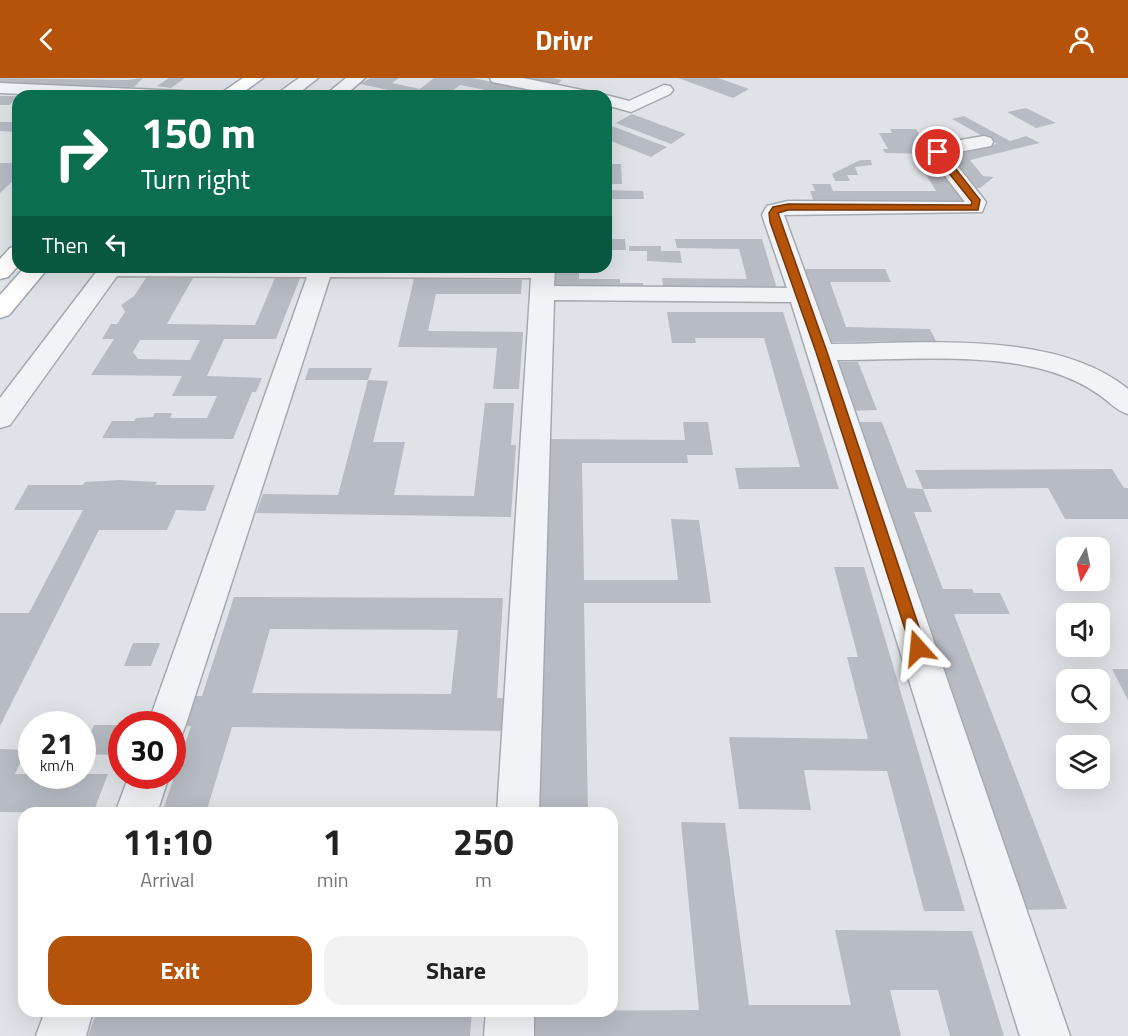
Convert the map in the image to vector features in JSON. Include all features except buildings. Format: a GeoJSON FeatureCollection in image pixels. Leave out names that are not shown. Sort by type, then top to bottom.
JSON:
{"type":"FeatureCollection","features":[{"type":"Feature","properties":{"kind":"main road"},"geometry":{"type":"LineString","coordinates":[[225,90],[255,78]]}},
{"type":"Feature","properties":{"kind":"main road"},"geometry":{"type":"LineString","coordinates":[[0,273],[12,260]]}},
{"type":"Feature","properties":{"kind":"main road"},"geometry":{"type":"LineString","coordinates":[[0,310],[32,273]]}},
{"type":"Feature","properties":{"kind":"street"},"geometry":{"type":"LineString","coordinates":[[293,90],[310,78]]}},
{"type":"Feature","properties":{"kind":"street"},"geometry":{"type":"LineString","coordinates":[[341,90],[357,78]]}},
{"type":"Feature","properties":{"kind":"street"},"geometry":{"type":"LineString","coordinates":[[498,78],[557,90]]}},
{"type":"Feature","properties":{"kind":"street"},"geometry":{"type":"LineString","coordinates":[[0,88],[46,90]]}},
{"type":"Feature","properties":{"kind":"street"},"geometry":{"type":"LineString","coordinates":[[612,115],[664,90]]}},
{"type":"Feature","properties":{"kind":"street"},"geometry":{"type":"LineString","coordinates":[[612,102],[631,107]]}},
{"type":"Feature","properties":{"kind":"street"},"geometry":{"type":"LineString","coordinates":[[984,142],[944,148],[938,154],[976,202],[975,208],[788,207],[774,210],[774,222],[822,352],[1045,1036]]}},
{"type":"Feature","properties":{"kind":"street"},"geometry":{"type":"LineString","coordinates":[[0,418],[117,273]]}},
{"type":"Feature","properties":{"kind":"street"},"geometry":{"type":"LineString","coordinates":[[170,711],[320,273]]}},
{"type":"Feature","properties":{"kind":"street"},"geometry":{"type":"LineString","coordinates":[[444,273],[542,277],[800,295]]}},
{"type":"Feature","properties":{"kind":"street"},"geometry":{"type":"LineString","coordinates":[[519,807],[542,277]]}},
{"type":"Feature","properties":{"kind":"street"},"geometry":{"type":"LineString","coordinates":[[822,352],[982,352],[1024,357],[1084,374],[1101,382],[1128,404]]}},
{"type":"Feature","properties":{"kind":"street"},"geometry":{"type":"LineString","coordinates":[[138,807],[144,789]]}},
{"type":"Feature","properties":{"kind":"street"},"geometry":{"type":"LineString","coordinates":[[60,1036],[67,1017]]}},
{"type":"Feature","properties":{"kind":"street"},"geometry":{"type":"LineString","coordinates":[[509,1036],[510,1017]]}},
{"type":"Feature","properties":{"kind":"route"},"geometry":{"type":"LineString","coordinates":[[918,648],[822,352],[774,222],[773,213],[774,210],[788,207],[961,210],[975,208],[976,202],[938,152]]}}]}
